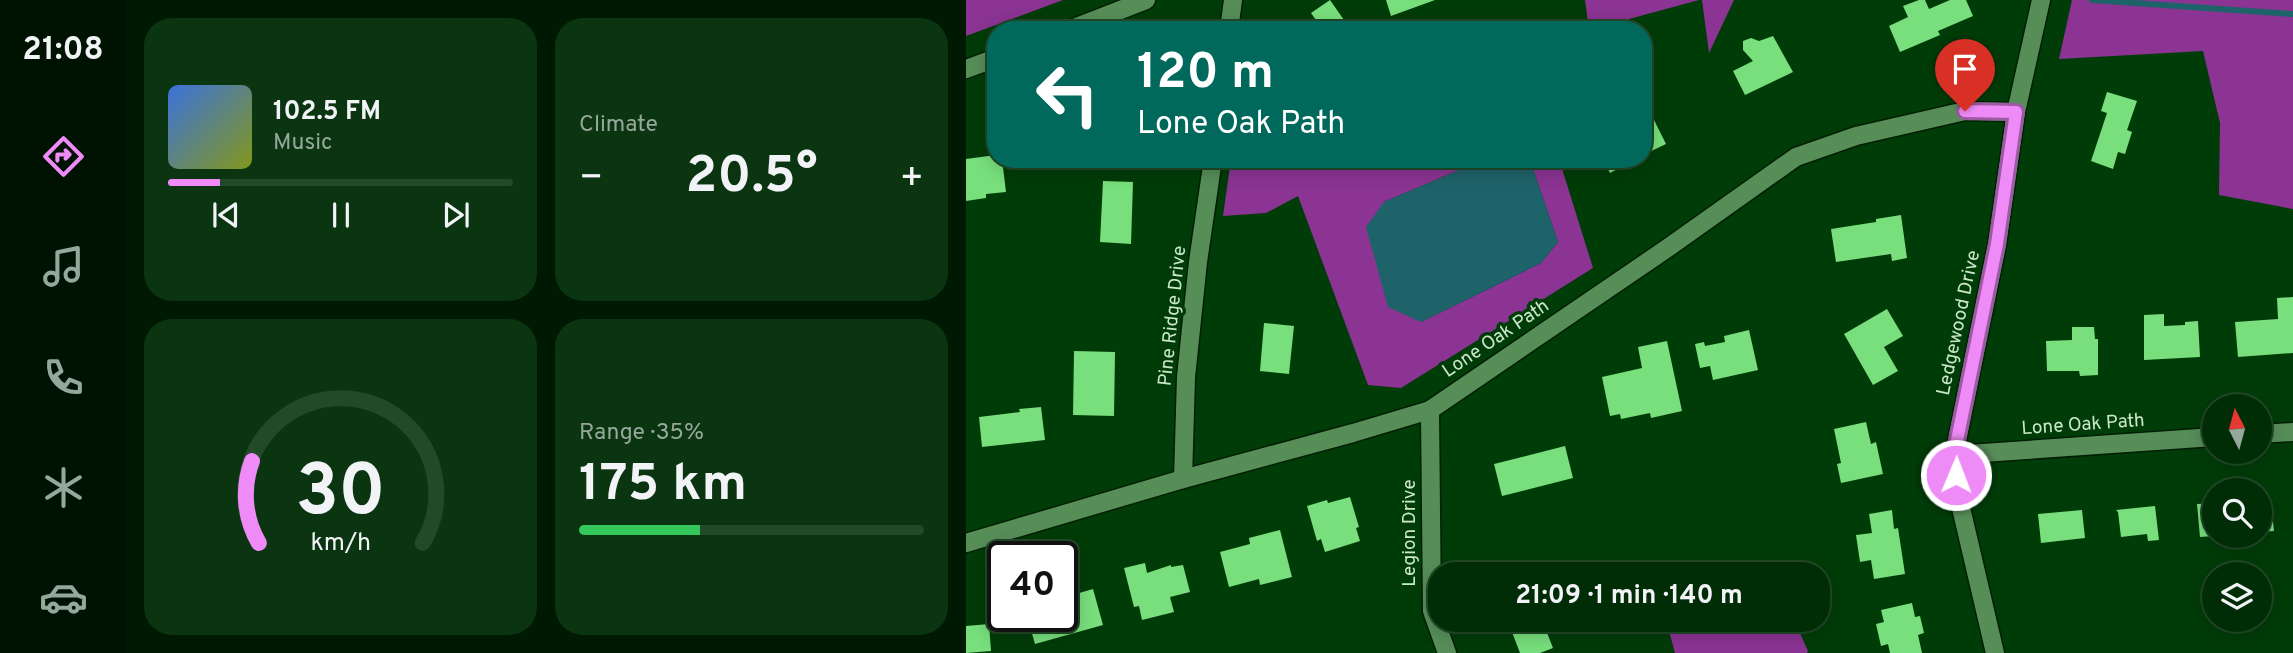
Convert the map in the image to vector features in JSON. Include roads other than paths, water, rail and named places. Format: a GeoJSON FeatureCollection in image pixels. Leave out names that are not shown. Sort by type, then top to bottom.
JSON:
{"type":"FeatureCollection","features":[{"type":"Feature","properties":{"kind":"street"},"geometry":{"type":"LineString","coordinates":[[1092,21],[1146,0]]}},
{"type":"Feature","properties":{"kind":"street"},"geometry":{"type":"LineString","coordinates":[[1230,21],[1233,0]]}},
{"type":"Feature","properties":{"kind":"street","name":"Ledgewood Drive"},"geometry":{"type":"LineString","coordinates":[[1994,653],[1958,495],[1954,455],[1997,244],[2016,112],[2041,0]]}},
{"type":"Feature","properties":{"kind":"street"},"geometry":{"type":"LineString","coordinates":[[966,69],[987,61]]}},
{"type":"Feature","properties":{"kind":"street","name":"Lone Oak Path"},"geometry":{"type":"LineString","coordinates":[[966,543],[1430,410],[1796,158],[1856,136],[1965,111],[2016,112]]}},
{"type":"Feature","properties":{"kind":"street","name":"Pine Ridge Drive"},"geometry":{"type":"LineString","coordinates":[[1183,479],[1186,377],[1198,262],[1212,168]]}},
{"type":"Feature","properties":{"kind":"street","name":"Legion Drive"},"geometry":{"type":"LineString","coordinates":[[1430,410],[1432,611],[1447,653]]}},
{"type":"Feature","properties":{"kind":"street"},"geometry":{"type":"LineString","coordinates":[[2272,433],[2293,432]]}},
{"type":"Feature","properties":{"kind":"street","name":"Lone Oak Path"},"geometry":{"type":"LineString","coordinates":[[1954,455],[2202,438]]}},
{"type":"Feature","properties":{"kind":"water"},"geometry":{"type":"Polygon","coordinates":[[[1464,168],[1533,168],[1558,242],[1541,263],[1421,322],[1388,307],[1366,227],[1384,202],[1464,168]]]}},
{"type":"Feature","properties":{"kind":"waterway"},"geometry":{"type":"LineString","coordinates":[[2092,0],[2293,14]]}}]}
